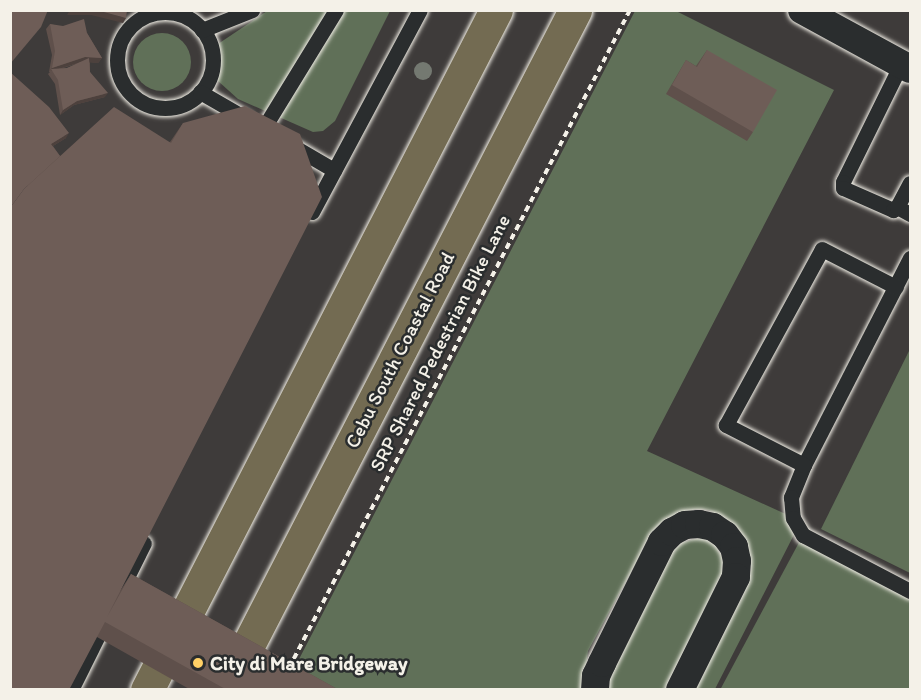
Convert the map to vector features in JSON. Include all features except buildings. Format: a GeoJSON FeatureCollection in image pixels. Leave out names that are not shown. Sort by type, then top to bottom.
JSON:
{"type":"FeatureCollection","features":[{"type":"Feature","properties":{"kind":"highway"},"geometry":{"type":"LineString","coordinates":[[147,690],[496,10]]}},
{"type":"Feature","properties":{"kind":"highway","name":"Cebu South Coastal Road"},"geometry":{"type":"LineString","coordinates":[[225,690],[575,10]]}},
{"type":"Feature","properties":{"kind":"street"},"geometry":{"type":"LineString","coordinates":[[802,10],[906,66]]}},
{"type":"Feature","properties":{"kind":"street"},"geometry":{"type":"LineString","coordinates":[[595,690],[596,676],[662,542],[672,532],[685,525],[699,524],[713,527],[725,535],[734,547],[737,561],[736,577],[680,690]]}},
{"type":"Feature","properties":{"kind":"lane"},"geometry":{"type":"LineString","coordinates":[[202,30],[252,10]]}},
{"type":"Feature","properties":{"kind":"lane"},"geometry":{"type":"LineString","coordinates":[[263,129],[336,10]]}},
{"type":"Feature","properties":{"kind":"lane"},"geometry":{"type":"LineString","coordinates":[[307,222],[420,10]]}},
{"type":"Feature","properties":{"kind":"lane"},"geometry":{"type":"LineString","coordinates":[[169,12],[192,21],[202,30],[212,55],[212,68],[200,92],[178,106],[152,106],[141,102],[123,83],[117,59],[124,34],[144,17],[169,12]]}},
{"type":"Feature","properties":{"kind":"lane"},"geometry":{"type":"LineString","coordinates":[[906,66],[843,182],[843,188],[893,210],[904,211],[910,183]]}},
{"type":"Feature","properties":{"kind":"lane"},"geometry":{"type":"LineString","coordinates":[[200,92],[334,170]]}},
{"type":"Feature","properties":{"kind":"lane"},"geometry":{"type":"LineString","coordinates":[[804,465],[726,425],[822,249],[896,287]]}},
{"type":"Feature","properties":{"kind":"lane"},"geometry":{"type":"LineString","coordinates":[[910,258],[804,465],[791,497],[793,518],[803,535],[910,591]]}},
{"type":"Feature","properties":{"kind":"lane"},"geometry":{"type":"LineString","coordinates":[[70,690],[153,526]]}},
{"type":"Feature","properties":{"kind":"path","name":"SRP Shared Pedestrian Bike Lane"},"geometry":{"type":"LineString","coordinates":[[283,679],[630,10]]}},
{"type":"Feature","properties":{"kind":"shaded area"},"geometry":{"type":"Polygon","coordinates":[[[11,11],[910,11],[910,689],[11,689],[11,11]]]}},
{"type":"Feature","properties":{"kind":"green space"},"geometry":{"type":"Polygon","coordinates":[[[267,11],[390,11],[335,121],[323,131],[313,132],[238,99],[218,81],[216,61],[218,44],[267,11]]]}},
{"type":"Feature","properties":{"kind":"green space"},"geometry":{"type":"Polygon","coordinates":[[[635,11],[676,11],[834,90],[647,451],[801,521],[715,689],[696,689],[748,582],[751,566],[748,549],[731,523],[709,510],[695,509],[667,522],[643,550],[588,651],[583,689],[283,690],[635,11]]]}},
{"type":"Feature","properties":{"kind":"green space"},"geometry":{"type":"Polygon","coordinates":[[[156,33],[168,33],[183,41],[191,56],[191,68],[183,83],[168,91],[156,91],[141,83],[133,68],[133,56],[141,41],[156,33]]]}},
{"type":"Feature","properties":{"kind":"green space"},"geometry":{"type":"Polygon","coordinates":[[[910,349],[910,573],[821,529],[910,349]]]}},
{"type":"Feature","properties":{"kind":"green space"},"geometry":{"type":"Polygon","coordinates":[[[803,535],[910,591],[910,689],[720,690],[803,535]]]}},
{"type":"Feature","properties":{"kind":"green space"},"geometry":{"type":"Polygon","coordinates":[[[703,537],[715,545],[727,565],[668,689],[609,690],[610,676],[669,556],[680,543],[703,537]]]}},
{"type":"Feature","properties":{"kind":"place","name":"City di Mare Bridgeway"},"geometry":{"type":"Point","coordinates":[198,663]}}]}
